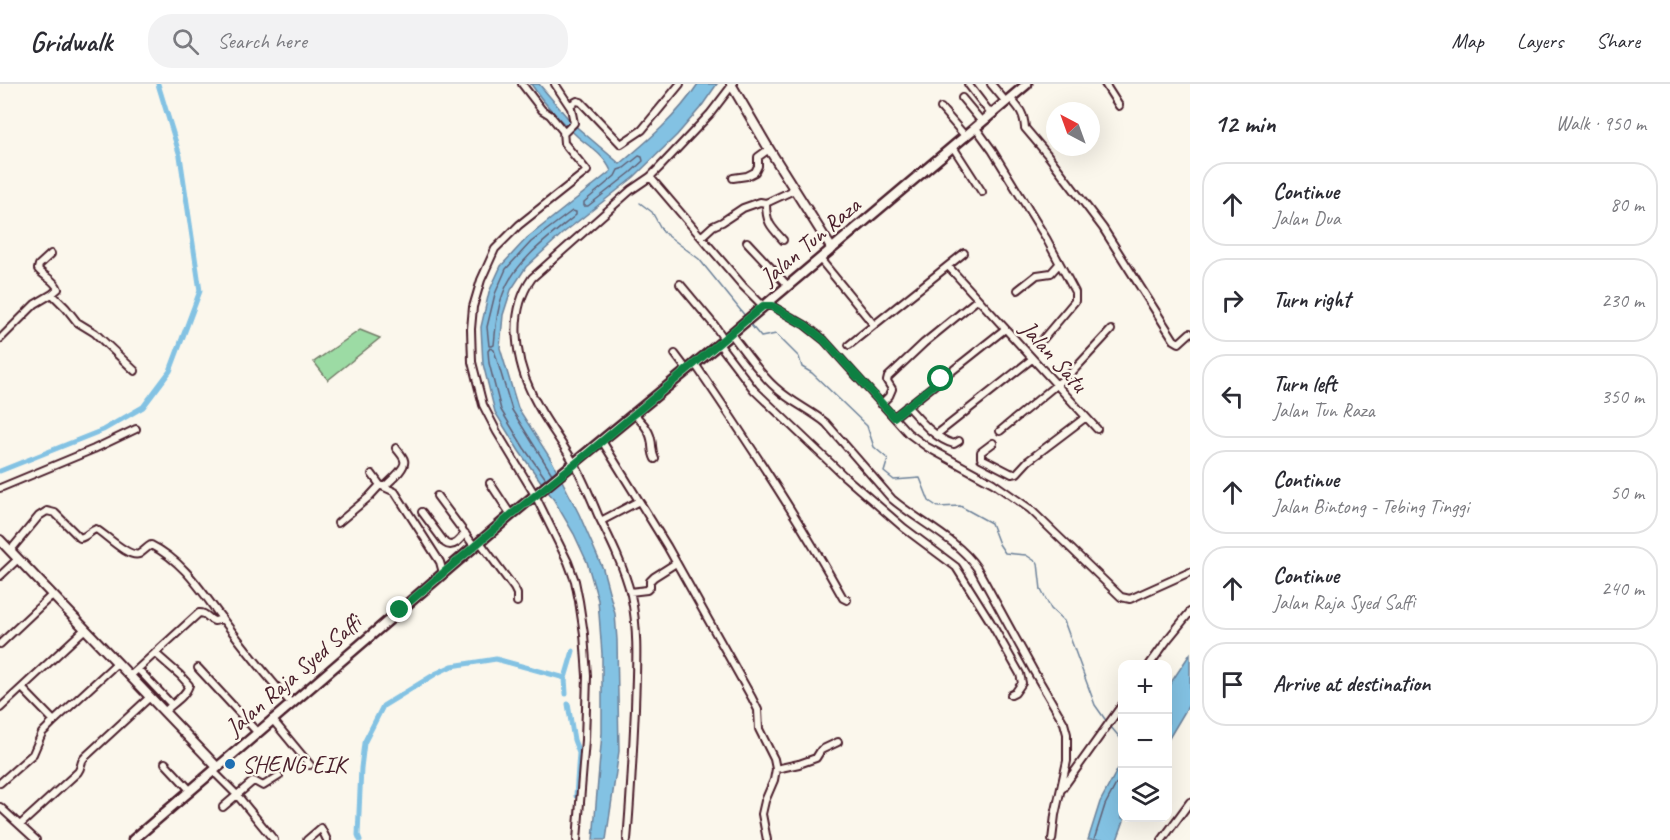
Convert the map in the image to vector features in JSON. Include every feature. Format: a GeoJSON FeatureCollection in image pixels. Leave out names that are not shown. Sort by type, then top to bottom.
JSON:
{"type":"FeatureCollection","features":[{"type":"Feature","properties":{"kind":"main road","name":"Jalan Tun Raza"},"geometry":{"type":"LineString","coordinates":[[536,495],[740,327],[966,137],[1024,85]]}},
{"type":"Feature","properties":{"kind":"main road","name":"Jalan Raja Syed Saffi"},"geometry":{"type":"LineString","coordinates":[[133,840],[536,495]]}},
{"type":"Feature","properties":{"kind":"street"},"geometry":{"type":"LineString","coordinates":[[522,84],[542,110],[558,124],[569,129]]}},
{"type":"Feature","properties":{"kind":"street"},"geometry":{"type":"LineString","coordinates":[[555,84],[573,112],[564,143],[587,169],[587,172],[507,235],[495,249],[481,280],[473,307],[471,329],[472,362],[483,405],[536,495],[575,581],[587,666],[577,840]]}},
{"type":"Feature","properties":{"kind":"street"},"geometry":{"type":"LineString","coordinates":[[570,105],[577,101],[581,102],[621,144],[642,130],[680,84]]}},
{"type":"Feature","properties":{"kind":"street"},"geometry":{"type":"LineString","coordinates":[[968,84],[992,114]]}},
{"type":"Feature","properties":{"kind":"street"},"geometry":{"type":"LineString","coordinates":[[992,84],[1023,116],[1026,121],[1025,128],[1102,228],[1174,340],[1179,343],[1190,333]]}},
{"type":"Feature","properties":{"kind":"street"},"geometry":{"type":"LineString","coordinates":[[1105,84],[1119,106]]}},
{"type":"Feature","properties":{"kind":"street"},"geometry":{"type":"LineString","coordinates":[[627,840],[637,664],[634,609],[617,555],[575,464],[540,410],[527,384],[517,345],[516,326],[520,306],[528,283],[537,272],[622,197],[650,177],[710,114],[732,85],[832,249]]}},
{"type":"Feature","properties":{"kind":"street"},"geometry":{"type":"LineString","coordinates":[[962,98],[1056,254],[1076,297],[1043,339]]}},
{"type":"Feature","properties":{"kind":"street"},"geometry":{"type":"LineString","coordinates":[[941,108],[966,137]]}},
{"type":"Feature","properties":{"kind":"street"},"geometry":{"type":"LineString","coordinates":[[953,147],[982,192]]}},
{"type":"Feature","properties":{"kind":"street"},"geometry":{"type":"LineString","coordinates":[[734,178],[755,172],[758,158],[769,149]]}},
{"type":"Feature","properties":{"kind":"street"},"geometry":{"type":"LineString","coordinates":[[650,177],[743,286],[763,306],[772,306],[805,325],[824,340],[908,433],[927,447],[993,483],[1033,511],[1123,598],[1130,599],[1190,572]]}},
{"type":"Feature","properties":{"kind":"street"},"geometry":{"type":"LineString","coordinates":[[702,236],[713,226],[743,208],[779,198],[794,190]]}},
{"type":"Feature","properties":{"kind":"street"},"geometry":{"type":"LineString","coordinates":[[766,202],[769,225],[783,240]]}},
{"type":"Feature","properties":{"kind":"street"},"geometry":{"type":"LineString","coordinates":[[747,242],[788,286]]}},
{"type":"Feature","properties":{"kind":"street"},"geometry":{"type":"LineString","coordinates":[[849,345],[964,253]]}},
{"type":"Feature","properties":{"kind":"street"},"geometry":{"type":"LineString","coordinates":[[0,339],[35,304],[58,289],[56,284],[42,275],[38,269],[39,265],[51,254]]}},
{"type":"Feature","properties":{"kind":"street"},"geometry":{"type":"LineString","coordinates":[[820,259],[874,324]]}},
{"type":"Feature","properties":{"kind":"street"},"geometry":{"type":"LineString","coordinates":[[1018,290],[1037,275],[1051,273],[1059,264]]}},
{"type":"Feature","properties":{"kind":"street","name":"Jalan Satu"},"geometry":{"type":"LineString","coordinates":[[948,266],[1097,429]]}},
{"type":"Feature","properties":{"kind":"street"},"geometry":{"type":"LineString","coordinates":[[680,284],[715,326],[754,390],[856,488],[956,567],[1020,674],[1022,683],[1011,695]]}},
{"type":"Feature","properties":{"kind":"street"},"geometry":{"type":"LineString","coordinates":[[52,294],[77,322],[95,333],[135,371]]}},
{"type":"Feature","properties":{"kind":"street"},"geometry":{"type":"LineString","coordinates":[[881,404],[892,389],[887,381],[888,377],[924,343],[978,299]]}},
{"type":"Feature","properties":{"kind":"street"},"geometry":{"type":"LineString","coordinates":[[894,417],[1005,329]]}},
{"type":"Feature","properties":{"kind":"street"},"geometry":{"type":"LineString","coordinates":[[1000,431],[1073,371],[1111,330]]}},
{"type":"Feature","properties":{"kind":"street"},"geometry":{"type":"LineString","coordinates":[[724,339],[786,397],[826,423],[891,499],[954,543],[977,568],[1064,723],[1068,746],[1067,761],[1054,815],[1052,840]]}},
{"type":"Feature","properties":{"kind":"street"},"geometry":{"type":"LineString","coordinates":[[675,354],[687,370]]}},
{"type":"Feature","properties":{"kind":"street"},"geometry":{"type":"LineString","coordinates":[[936,435],[1032,359]]}},
{"type":"Feature","properties":{"kind":"street"},"geometry":{"type":"LineString","coordinates":[[695,364],[742,432],[843,598],[847,600]]}},
{"type":"Feature","properties":{"kind":"street"},"geometry":{"type":"LineString","coordinates":[[907,406],[936,435],[951,444],[959,441]]}},
{"type":"Feature","properties":{"kind":"street"},"geometry":{"type":"LineString","coordinates":[[634,414],[647,429],[655,459]]}},
{"type":"Feature","properties":{"kind":"street"},"geometry":{"type":"LineString","coordinates":[[993,443],[981,452],[981,459],[1012,474],[1017,473],[1028,461],[1086,417]]}},
{"type":"Feature","properties":{"kind":"street"},"geometry":{"type":"LineString","coordinates":[[0,488],[136,429]]}},
{"type":"Feature","properties":{"kind":"street"},"geometry":{"type":"LineString","coordinates":[[602,441],[676,563],[758,710],[759,729],[774,759],[776,769],[762,814],[767,840]]}},
{"type":"Feature","properties":{"kind":"street"},"geometry":{"type":"LineString","coordinates":[[338,523],[405,465],[396,448]]}},
{"type":"Feature","properties":{"kind":"street"},"geometry":{"type":"LineString","coordinates":[[372,474],[382,486],[395,492],[440,562],[443,573]]}},
{"type":"Feature","properties":{"kind":"street"},"geometry":{"type":"LineString","coordinates":[[490,483],[511,515]]}},
{"type":"Feature","properties":{"kind":"street"},"geometry":{"type":"LineString","coordinates":[[437,496],[465,533],[478,544],[514,588],[517,602]]}},
{"type":"Feature","properties":{"kind":"street"},"geometry":{"type":"LineString","coordinates":[[601,521],[639,501]]}},
{"type":"Feature","properties":{"kind":"street"},"geometry":{"type":"LineString","coordinates":[[10,550],[41,514],[50,511],[55,513],[80,538],[96,529],[113,543],[138,555],[151,544],[166,553],[192,577],[268,677],[291,703]]}},
{"type":"Feature","properties":{"kind":"street"},"geometry":{"type":"LineString","coordinates":[[422,512],[448,546],[452,546],[465,533]]}},
{"type":"Feature","properties":{"kind":"street"},"geometry":{"type":"LineString","coordinates":[[0,540],[164,712],[274,840]]}},
{"type":"Feature","properties":{"kind":"street"},"geometry":{"type":"LineString","coordinates":[[0,576],[18,559]]}},
{"type":"Feature","properties":{"kind":"street"},"geometry":{"type":"LineString","coordinates":[[630,592],[647,590],[654,577],[676,563]]}},
{"type":"Feature","properties":{"kind":"street"},"geometry":{"type":"LineString","coordinates":[[0,644],[52,595]]}},
{"type":"Feature","properties":{"kind":"street"},"geometry":{"type":"LineString","coordinates":[[1153,660],[1190,612]]}},
{"type":"Feature","properties":{"kind":"street"},"geometry":{"type":"LineString","coordinates":[[130,676],[199,613],[204,613],[213,621],[222,618]]}},
{"type":"Feature","properties":{"kind":"street"},"geometry":{"type":"LineString","coordinates":[[0,708],[85,629]]}},
{"type":"Feature","properties":{"kind":"street"},"geometry":{"type":"LineString","coordinates":[[155,653],[189,686],[188,690],[164,712]]}},
{"type":"Feature","properties":{"kind":"street"},"geometry":{"type":"LineString","coordinates":[[0,783],[32,756],[42,733],[117,663]]}},
{"type":"Feature","properties":{"kind":"street"},"geometry":{"type":"LineString","coordinates":[[138,669],[171,705]]}},
{"type":"Feature","properties":{"kind":"street"},"geometry":{"type":"LineString","coordinates":[[198,669],[257,732]]}},
{"type":"Feature","properties":{"kind":"street"},"geometry":{"type":"LineString","coordinates":[[22,688],[54,721]]}},
{"type":"Feature","properties":{"kind":"street"},"geometry":{"type":"LineString","coordinates":[[20,825],[78,772],[82,760],[150,697]]}},
{"type":"Feature","properties":{"kind":"street"},"geometry":{"type":"LineString","coordinates":[[1059,791],[1118,711]]}},
{"type":"Feature","properties":{"kind":"street"},"geometry":{"type":"LineString","coordinates":[[272,719],[310,765]]}},
{"type":"Feature","properties":{"kind":"street"},"geometry":{"type":"LineString","coordinates":[[776,769],[798,765],[816,758],[821,750],[838,742]]}},
{"type":"Feature","properties":{"kind":"street"},"geometry":{"type":"LineString","coordinates":[[165,763],[190,790]]}},
{"type":"Feature","properties":{"kind":"street"},"geometry":{"type":"LineString","coordinates":[[223,807],[254,781],[262,786],[279,776]]}},
{"type":"Feature","properties":{"kind":"street"},"geometry":{"type":"LineString","coordinates":[[1162,840],[1190,802]]}},
{"type":"Feature","properties":{"kind":"street"},"geometry":{"type":"LineString","coordinates":[[0,807],[36,840]]}},
{"type":"Feature","properties":{"kind":"street"},"geometry":{"type":"LineString","coordinates":[[307,840],[321,828],[327,840]]}},
{"type":"Feature","properties":{"kind":"green space"},"geometry":{"type":"Polygon","coordinates":[[[360,330],[380,338],[328,380],[314,362],[360,330]]]}},
{"type":"Feature","properties":{"kind":"water"},"geometry":{"type":"Polygon","coordinates":[[[531,84],[539,84],[572,123],[620,164],[672,117],[698,84],[717,84],[677,135],[634,177],[562,234],[526,267],[511,290],[503,315],[500,348],[518,408],[552,461],[579,514],[603,569],[615,614],[619,751],[606,840],[593,840],[602,733],[602,654],[598,600],[587,562],[574,534],[495,412],[483,364],[481,327],[489,292],[501,266],[527,238],[611,171],[601,156],[571,131],[531,84]]]}},
{"type":"Feature","properties":{"kind":"water"},"geometry":{"type":"Polygon","coordinates":[[[1190,654],[1190,703],[1172,733],[1172,714],[1172,681],[1190,654]]]}},
{"type":"Feature","properties":{"kind":"water"},"geometry":{"type":"Polygon","coordinates":[[[1118,768],[1118,822],[1124,822],[1117,840],[1088,840],[1100,802],[1118,768]]]}},
{"type":"Feature","properties":{"kind":"waterway"},"geometry":{"type":"LineString","coordinates":[[0,471],[103,430],[143,407],[170,371],[200,291],[180,156],[158,84]]}},
{"type":"Feature","properties":{"kind":"waterway"},"geometry":{"type":"LineString","coordinates":[[640,203],[652,212],[663,232],[699,259],[746,317]]}},
{"type":"Feature","properties":{"kind":"waterway"},"geometry":{"type":"LineString","coordinates":[[750,324],[761,337],[776,334],[799,357],[802,367],[812,373],[867,426],[874,447],[888,459],[884,472],[894,480],[920,478],[929,501],[938,507],[960,506],[991,523],[1005,553],[1026,555],[1038,563],[1041,590],[1051,609],[1064,621],[1095,705],[1107,722]]}},
{"type":"Feature","properties":{"kind":"waterway"},"geometry":{"type":"LineString","coordinates":[[565,678],[573,651]]}},
{"type":"Feature","properties":{"kind":"waterway"},"geometry":{"type":"LineString","coordinates":[[360,840],[358,835],[364,743],[383,706],[452,666],[496,659],[565,678],[566,694]]}},
{"type":"Feature","properties":{"kind":"waterway"},"geometry":{"type":"LineString","coordinates":[[568,704],[574,740],[579,753],[576,796]]}},
{"type":"Feature","properties":{"kind":"waterway"},"geometry":{"type":"LineString","coordinates":[[1110,726],[1118,735]]}},
{"type":"Feature","properties":{"kind":"place","name":"SHENG EIK"},"geometry":{"type":"Point","coordinates":[230,764]}},
{"type":"Feature","properties":{"kind":"route"},"geometry":{"type":"LineString","coordinates":[[400,610],[763,306],[772,306],[805,325],[824,340],[894,417],[941,379]]}}]}
